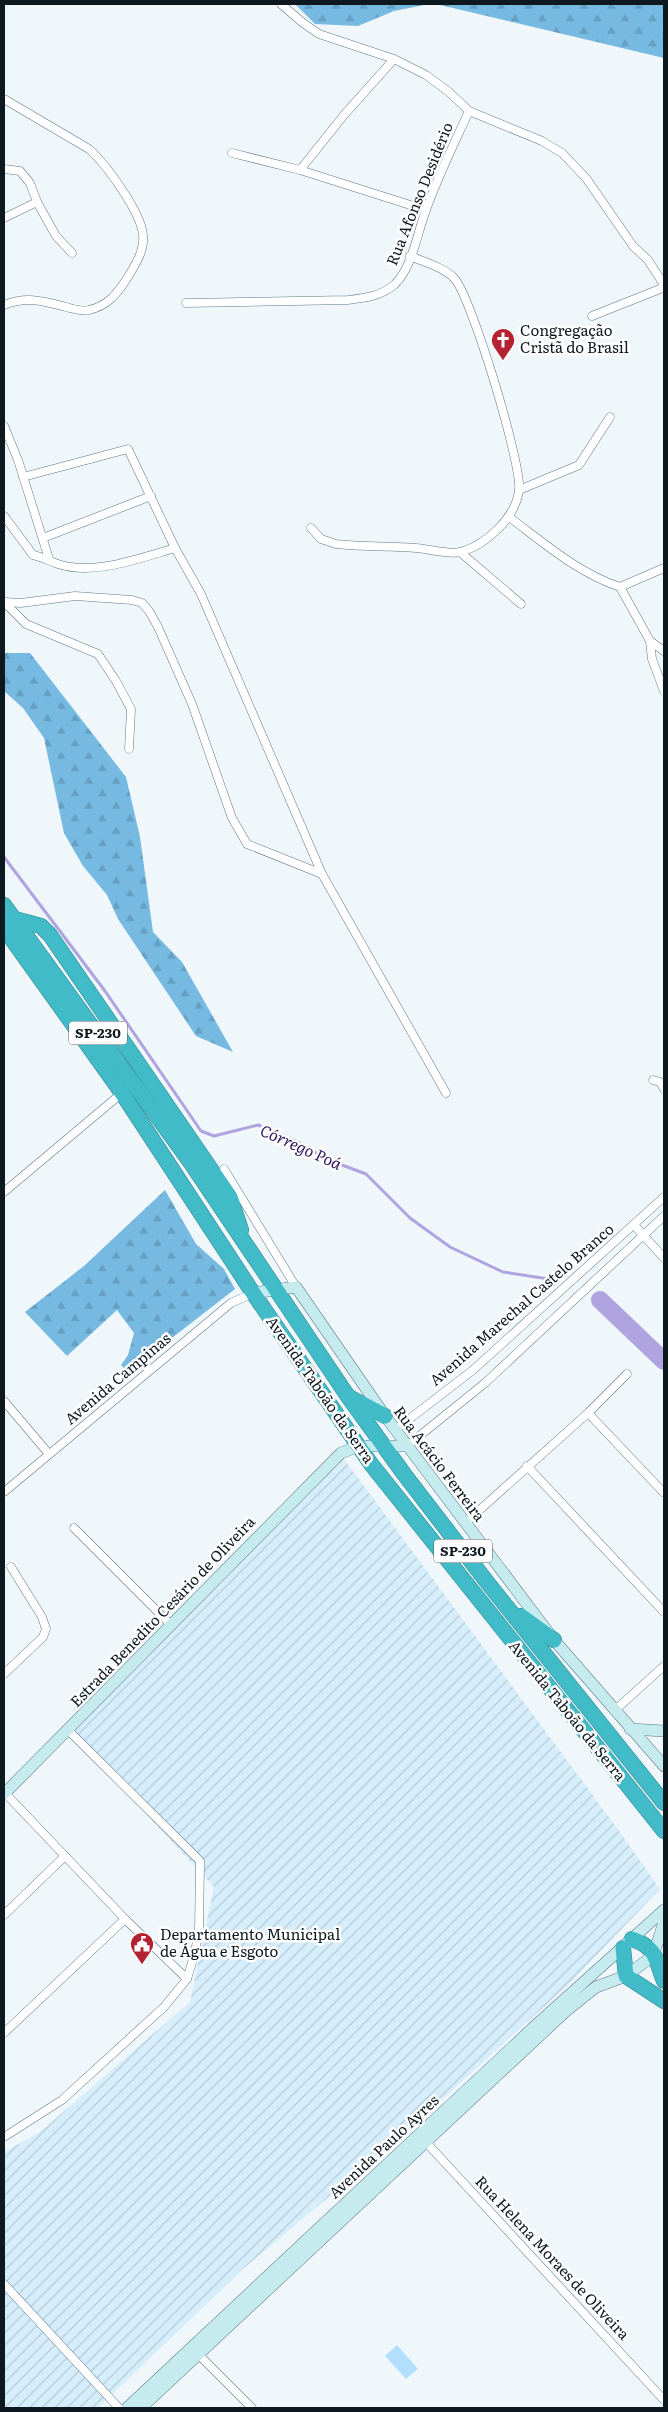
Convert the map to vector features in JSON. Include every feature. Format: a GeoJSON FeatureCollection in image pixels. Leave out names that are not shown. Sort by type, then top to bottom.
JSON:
{"type":"FeatureCollection","features":[{"type":"Feature","properties":{"kind":"highway","name":"Avenida Taboão da Serra"},"geometry":{"type":"LineString","coordinates":[[4,905],[10,941],[122,1093],[253,1293],[348,1431],[352,1448],[664,1831]]}},
{"type":"Feature","properties":{"kind":"highway","name":"Avenida Taboão da Serra"},"geometry":{"type":"LineString","coordinates":[[7,921],[191,1163],[275,1290],[383,1446],[487,1582],[664,1803]]}},
{"type":"Feature","properties":{"kind":"highway"},"geometry":{"type":"LineString","coordinates":[[347,1395],[385,1416]]}},
{"type":"Feature","properties":{"kind":"highway"},"geometry":{"type":"LineString","coordinates":[[487,1582],[519,1614],[554,1640]]}},
{"type":"Feature","properties":{"kind":"highway"},"geometry":{"type":"LineString","coordinates":[[664,1981],[654,1953],[646,1944],[627,1944],[626,1976],[664,2001]]}},
{"type":"Feature","properties":{"kind":"main road"},"geometry":{"type":"LineString","coordinates":[[253,1293],[296,1287]]}},
{"type":"Feature","properties":{"kind":"main road","name":"Rua Acácio Ferreira"},"geometry":{"type":"LineString","coordinates":[[296,1287],[395,1430],[554,1640],[664,1766]]}},
{"type":"Feature","properties":{"kind":"main road"},"geometry":{"type":"LineString","coordinates":[[352,1448],[407,1446]]}},
{"type":"Feature","properties":{"kind":"main road","name":"Estrada Benedito Cesário de Oliveira"},"geometry":{"type":"LineString","coordinates":[[4,1793],[172,1626],[298,1495],[352,1448]]}},
{"type":"Feature","properties":{"kind":"main road"},"geometry":{"type":"LineString","coordinates":[[630,1729],[664,1731]]}},
{"type":"Feature","properties":{"kind":"main road"},"geometry":{"type":"LineString","coordinates":[[652,1753],[664,1751]]}},
{"type":"Feature","properties":{"kind":"main road","name":"Avenida Paulo Ayres"},"geometry":{"type":"LineString","coordinates":[[423,2138],[536,2025],[664,1910]]}},
{"type":"Feature","properties":{"kind":"main road"},"geometry":{"type":"LineString","coordinates":[[654,1953],[664,1922]]}},
{"type":"Feature","properties":{"kind":"main road","name":"Avenida Paulo Ayres"},"geometry":{"type":"LineString","coordinates":[[127,2408],[210,2330],[585,1995],[607,1981],[626,1976],[641,1966],[654,1953]]}},
{"type":"Feature","properties":{"kind":"main road","name":"Avenida Paulo Ayres"},"geometry":{"type":"LineString","coordinates":[[141,2408],[200,2355],[362,2194]]}},
{"type":"Feature","properties":{"kind":"main road"},"geometry":{"type":"LineString","coordinates":[[200,2355],[198,2351],[200,2343],[210,2330]]}},
{"type":"Feature","properties":{"kind":"street"},"geometry":{"type":"LineString","coordinates":[[282,4],[303,23],[319,34],[394,59],[426,75],[449,92],[469,111],[542,141],[562,153],[586,178],[633,246],[648,260],[664,286],[592,316]]}},
{"type":"Feature","properties":{"kind":"street"},"geometry":{"type":"LineString","coordinates":[[300,170],[344,115],[394,59]]}},
{"type":"Feature","properties":{"kind":"street"},"geometry":{"type":"LineString","coordinates":[[4,99],[88,149],[100,159],[115,180],[143,235],[140,254],[114,298],[106,303],[87,311],[33,298],[18,300],[4,305]]}},
{"type":"Feature","properties":{"kind":"street","name":"Rua Afonso Desidério"},"geometry":{"type":"LineString","coordinates":[[186,303],[364,298],[384,292],[394,284],[410,256],[426,210],[469,111]]}},
{"type":"Feature","properties":{"kind":"street"},"geometry":{"type":"LineString","coordinates":[[232,153],[300,170],[426,210]]}},
{"type":"Feature","properties":{"kind":"street"},"geometry":{"type":"LineString","coordinates":[[4,169],[20,171],[30,183],[37,202],[56,236],[72,253]]}},
{"type":"Feature","properties":{"kind":"street"},"geometry":{"type":"LineString","coordinates":[[4,218],[37,202]]}},
{"type":"Feature","properties":{"kind":"street"},"geometry":{"type":"LineString","coordinates":[[311,528],[321,538],[336,544],[460,552],[490,535],[509,517],[516,504],[520,490],[519,470],[501,407],[462,291],[455,278],[447,272],[410,256]]}},
{"type":"Feature","properties":{"kind":"street"},"geometry":{"type":"LineString","coordinates":[[520,490],[579,466],[610,417]]}},
{"type":"Feature","properties":{"kind":"street"},"geometry":{"type":"LineString","coordinates":[[4,426],[23,477],[49,559]]}},
{"type":"Feature","properties":{"kind":"street"},"geometry":{"type":"LineString","coordinates":[[23,477],[128,449],[175,548],[200,594],[322,874],[446,1093]]}},
{"type":"Feature","properties":{"kind":"street"},"geometry":{"type":"LineString","coordinates":[[43,538],[151,496]]}},
{"type":"Feature","properties":{"kind":"street"},"geometry":{"type":"LineString","coordinates":[[4,516],[33,555],[49,559],[58,564],[99,567],[115,565],[175,548]]}},
{"type":"Feature","properties":{"kind":"street"},"geometry":{"type":"LineString","coordinates":[[509,517],[577,567],[620,587],[650,640],[664,651]]}},
{"type":"Feature","properties":{"kind":"street"},"geometry":{"type":"LineString","coordinates":[[460,552],[521,604]]}},
{"type":"Feature","properties":{"kind":"street"},"geometry":{"type":"LineString","coordinates":[[620,587],[664,568]]}},
{"type":"Feature","properties":{"kind":"street"},"geometry":{"type":"LineString","coordinates":[[4,602],[21,604],[75,596],[132,600],[142,604],[150,611],[158,627],[192,704],[232,818],[247,844],[322,874]]}},
{"type":"Feature","properties":{"kind":"street"},"geometry":{"type":"LineString","coordinates":[[4,602],[26,624],[98,654],[116,681],[131,710],[128,749]]}},
{"type":"Feature","properties":{"kind":"street"},"geometry":{"type":"LineString","coordinates":[[650,640],[652,660],[664,691]]}},
{"type":"Feature","properties":{"kind":"street"},"geometry":{"type":"LineString","coordinates":[[653,1080],[660,1082],[664,1089]]}},
{"type":"Feature","properties":{"kind":"street"},"geometry":{"type":"LineString","coordinates":[[4,1192],[122,1093]]}},
{"type":"Feature","properties":{"kind":"street","name":"Rua Acácio Ferreira"},"geometry":{"type":"LineString","coordinates":[[224,1169],[296,1287]]}},
{"type":"Feature","properties":{"kind":"street","name":"Avenida Marechal Castelo Branco"},"geometry":{"type":"LineString","coordinates":[[395,1430],[473,1370],[664,1197]]}},
{"type":"Feature","properties":{"kind":"street","name":"Avenida Marechal Castelo Branco"},"geometry":{"type":"LineString","coordinates":[[407,1446],[485,1383],[664,1216]]}},
{"type":"Feature","properties":{"kind":"street"},"geometry":{"type":"LineString","coordinates":[[634,1225],[664,1258]]}},
{"type":"Feature","properties":{"kind":"street"},"geometry":{"type":"LineString","coordinates":[[590,1266],[598,1276]]}},
{"type":"Feature","properties":{"kind":"street","name":"Avenida Campinas"},"geometry":{"type":"LineString","coordinates":[[4,1492],[232,1303],[244,1295],[253,1293]]}},
{"type":"Feature","properties":{"kind":"street"},"geometry":{"type":"LineString","coordinates":[[532,1317],[543,1328]]}},
{"type":"Feature","properties":{"kind":"street"},"geometry":{"type":"LineString","coordinates":[[473,1370],[485,1383]]}},
{"type":"Feature","properties":{"kind":"street"},"geometry":{"type":"LineString","coordinates":[[465,1523],[588,1413],[627,1374]]}},
{"type":"Feature","properties":{"kind":"street"},"geometry":{"type":"LineString","coordinates":[[4,1401],[49,1454]]}},
{"type":"Feature","properties":{"kind":"street"},"geometry":{"type":"LineString","coordinates":[[588,1413],[664,1493]]}},
{"type":"Feature","properties":{"kind":"street"},"geometry":{"type":"LineString","coordinates":[[527,1466],[664,1612]]}},
{"type":"Feature","properties":{"kind":"street"},"geometry":{"type":"LineString","coordinates":[[74,1528],[172,1626]]}},
{"type":"Feature","properties":{"kind":"street"},"geometry":{"type":"LineString","coordinates":[[4,1674],[43,1637],[46,1626],[11,1567]]}},
{"type":"Feature","properties":{"kind":"street"},"geometry":{"type":"LineString","coordinates":[[614,1711],[664,1666]]}},
{"type":"Feature","properties":{"kind":"street"},"geometry":{"type":"LineString","coordinates":[[4,2137],[62,2100],[164,2007],[187,1979],[199,1932],[200,1861],[68,1730]]}},
{"type":"Feature","properties":{"kind":"street"},"geometry":{"type":"LineString","coordinates":[[4,1793],[187,1979]]}},
{"type":"Feature","properties":{"kind":"street"},"geometry":{"type":"LineString","coordinates":[[4,1915],[65,1856]]}},
{"type":"Feature","properties":{"kind":"street"},"geometry":{"type":"LineString","coordinates":[[4,2033],[126,1919]]}},
{"type":"Feature","properties":{"kind":"street","name":"Rua Helena Moraes de Oliveira"},"geometry":{"type":"LineString","coordinates":[[423,2138],[664,2400]]}},
{"type":"Feature","properties":{"kind":"street"},"geometry":{"type":"LineString","coordinates":[[4,2284],[119,2408]]}},
{"type":"Feature","properties":{"kind":"street"},"geometry":{"type":"LineString","coordinates":[[200,2355],[252,2408]]}},
{"type":"Feature","properties":{"kind":"shaded area"},"geometry":{"type":"Polygon","coordinates":[[[344,1459],[660,1889],[568,1985],[406,2132],[243,2269],[98,2408],[4,2408],[4,2152],[40,2132],[190,2002],[214,1887],[72,1734],[344,1459]]]}},
{"type":"Feature","properties":{"kind":"shaded area"},"geometry":{"type":"Polygon","coordinates":[[[397,2345],[418,2369],[406,2379],[385,2356],[397,2345]]]}},
{"type":"Feature","properties":{"kind":"green space"},"geometry":{"type":"Polygon","coordinates":[[[295,4],[429,4],[394,11],[358,26],[315,24],[295,4]]]}},
{"type":"Feature","properties":{"kind":"green space"},"geometry":{"type":"Polygon","coordinates":[[[436,4],[664,4],[664,58],[436,4]]]}},
{"type":"Feature","properties":{"kind":"green space"},"geometry":{"type":"Polygon","coordinates":[[[4,653],[30,653],[126,777],[140,837],[153,932],[182,962],[233,1052],[196,1036],[118,919],[107,895],[83,866],[64,833],[44,738],[23,708],[4,691],[4,653]]]}},
{"type":"Feature","properties":{"kind":"green space"},"geometry":{"type":"Polygon","coordinates":[[[165,1190],[196,1244],[224,1269],[235,1289],[128,1372],[121,1365],[128,1355],[134,1333],[117,1310],[67,1356],[25,1312],[84,1266],[165,1190]]]}},
{"type":"Feature","properties":{"kind":"waterway","name":"Córrego Poá"},"geometry":{"type":"LineString","coordinates":[[4,857],[105,991],[201,1131],[214,1136],[258,1125],[298,1142],[326,1159],[366,1174],[410,1218],[450,1247],[503,1272],[555,1280]]}},
{"type":"Feature","properties":{"kind":"waterway","name":"Córrego Poá"},"geometry":{"type":"LineString","coordinates":[[600,1300],[664,1361]]}},
{"type":"Feature","properties":{"kind":"place","name":"Congregação Cristã do Brasil"},"geometry":{"type":"Point","coordinates":[503,361]}},
{"type":"Feature","properties":{"kind":"place","name":"Departamento Municipal de Água e Esgoto"},"geometry":{"type":"Point","coordinates":[142,1965]}}]}
